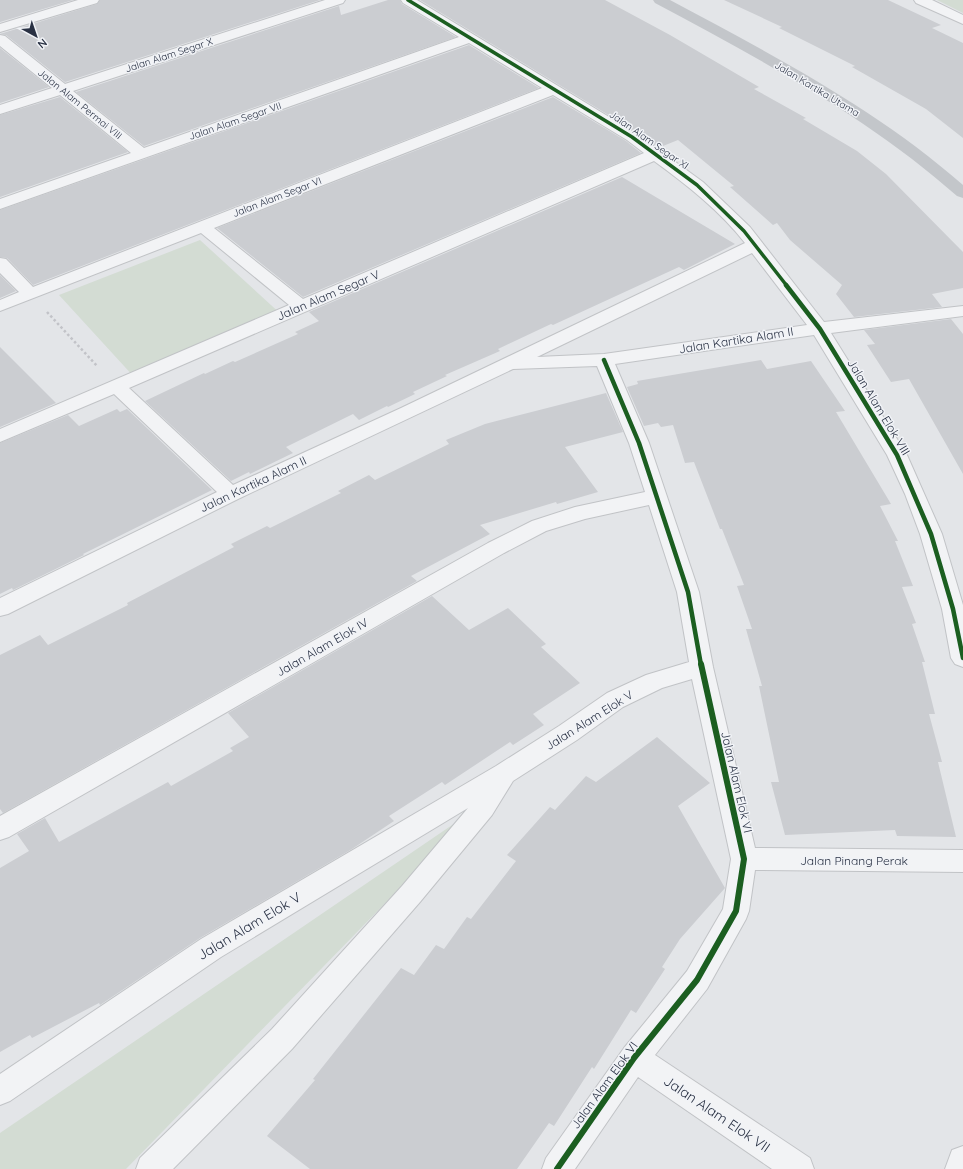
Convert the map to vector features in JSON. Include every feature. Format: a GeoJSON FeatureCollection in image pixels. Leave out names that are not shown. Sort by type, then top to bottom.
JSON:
{"type":"FeatureCollection","features":[{"type":"Feature","properties":{"kind":"main road","name":"Jalan Kartika Utama"},"geometry":{"type":"LineString","coordinates":[[660,0],[711,27],[846,105],[888,133],[935,168],[963,193]]}},
{"type":"Feature","properties":{"kind":"street"},"geometry":{"type":"LineString","coordinates":[[0,28],[92,0]]}},
{"type":"Feature","properties":{"kind":"street","name":"Jalan Alam Segar X"},"geometry":{"type":"LineString","coordinates":[[0,110],[338,0]]}},
{"type":"Feature","properties":{"kind":"street","name":"Jalan Alam Segar XI"},"geometry":{"type":"LineString","coordinates":[[408,0],[632,137],[697,184],[744,231],[820,329]]}},
{"type":"Feature","properties":{"kind":"street"},"geometry":{"type":"LineString","coordinates":[[921,0],[963,20]]}},
{"type":"Feature","properties":{"kind":"street","name":"Jalan Alam Segar VII"},"geometry":{"type":"LineString","coordinates":[[0,204],[470,38]]}},
{"type":"Feature","properties":{"kind":"street","name":"Jalan Alam Permai VIII"},"geometry":{"type":"LineString","coordinates":[[0,39],[142,154]]}},
{"type":"Feature","properties":{"kind":"street","name":"Jalan Alam Segar VI"},"geometry":{"type":"LineString","coordinates":[[0,306],[554,89]]}},
{"type":"Feature","properties":{"kind":"street","name":"Jalan Alam Segar V"},"geometry":{"type":"LineString","coordinates":[[0,436],[656,154]]}},
{"type":"Feature","properties":{"kind":"street"},"geometry":{"type":"LineString","coordinates":[[203,227],[301,306]]}},
{"type":"Feature","properties":{"kind":"street","name":"Jalan Kartika Alam II"},"geometry":{"type":"LineString","coordinates":[[0,608],[231,494],[408,412],[508,362],[755,245]]}},
{"type":"Feature","properties":{"kind":"street"},"geometry":{"type":"LineString","coordinates":[[0,263],[30,294]]}},
{"type":"Feature","properties":{"kind":"street","name":"Jalan Kartika Alam II"},"geometry":{"type":"LineString","coordinates":[[508,362],[548,363],[604,360],[820,329],[963,311]]}},
{"type":"Feature","properties":{"kind":"street","name":"Jalan Alam Elok VIII"},"geometry":{"type":"LineString","coordinates":[[820,329],[897,455],[915,494],[931,534],[953,609],[963,658]]}},
{"type":"Feature","properties":{"kind":"street","name":"Jalan Alam Elok VI"},"geometry":{"type":"LineString","coordinates":[[556,1169],[634,1058],[697,980],[736,911],[744,860],[701,667],[688,592],[639,443],[604,360]]}},
{"type":"Feature","properties":{"kind":"street"},"geometry":{"type":"LineString","coordinates":[[116,386],[231,494]]}},
{"type":"Feature","properties":{"kind":"street","name":"Jalan Alam Elok IV"},"geometry":{"type":"LineString","coordinates":[[0,829],[496,548],[539,526],[582,512],[656,497]]}},
{"type":"Feature","properties":{"kind":"street","name":"Jalan Alam Elok V"},"geometry":{"type":"LineString","coordinates":[[0,1091],[211,948],[568,733],[615,700],[654,681],[701,667]]}},
{"type":"Feature","properties":{"kind":"street","name":"Jalan Alam Elok V"},"geometry":{"type":"LineString","coordinates":[[151,1169],[292,1027],[411,894],[478,813],[504,772]]}},
{"type":"Feature","properties":{"kind":"street","name":"Jalan Pinang Perak"},"geometry":{"type":"LineString","coordinates":[[744,860],[963,860]]}},
{"type":"Feature","properties":{"kind":"street","name":"Jalan Alam Elok VII"},"geometry":{"type":"LineString","coordinates":[[634,1058],[800,1169]]}},
{"type":"Feature","properties":{"kind":"street"},"geometry":{"type":"LineString","coordinates":[[960,1169],[963,1161]]}},
{"type":"Feature","properties":{"kind":"path"},"geometry":{"type":"LineString","coordinates":[[30,294],[116,386]]}},
{"type":"Feature","properties":{"kind":"shaded area"},"geometry":{"type":"Polygon","coordinates":[[[937,0],[963,0],[963,13],[937,0]]]}},
{"type":"Feature","properties":{"kind":"shaded area"},"geometry":{"type":"Polygon","coordinates":[[[200,240],[283,316],[135,378],[59,295],[200,240]]]}},
{"type":"Feature","properties":{"kind":"shaded area"},"geometry":{"type":"Polygon","coordinates":[[[480,806],[126,1169],[0,1169],[0,1133],[480,806]]]}},
{"type":"Feature","properties":{"kind":"building"},"geometry":{"type":"Polygon","coordinates":[[[0,0],[73,0],[0,22],[0,0]]]}},
{"type":"Feature","properties":{"kind":"building"},"geometry":{"type":"Polygon","coordinates":[[[100,0],[320,0],[65,82],[6,35],[0,34],[97,4],[100,0]]]}},
{"type":"Feature","properties":{"kind":"building"},"geometry":{"type":"Polygon","coordinates":[[[388,0],[400,0],[402,4],[456,37],[144,146],[76,92],[339,6],[341,15],[388,0]]]}},
{"type":"Feature","properties":{"kind":"building"},"geometry":{"type":"Polygon","coordinates":[[[420,0],[605,0],[670,35],[759,87],[754,89],[806,118],[803,119],[857,151],[886,174],[963,252],[963,288],[932,294],[942,307],[854,317],[836,294],[842,285],[790,240],[777,223],[773,225],[730,187],[734,186],[678,140],[658,148],[638,133],[420,0]]]}},
{"type":"Feature","properties":{"kind":"building"},"geometry":{"type":"Polygon","coordinates":[[[724,0],[888,0],[941,25],[932,28],[963,43],[963,138],[926,109],[852,67],[855,66],[779,28],[782,27],[724,0]]]}},
{"type":"Feature","properties":{"kind":"building"},"geometry":{"type":"Polygon","coordinates":[[[469,45],[539,88],[33,285],[7,258],[0,257],[0,210],[469,45]]]}},
{"type":"Feature","properties":{"kind":"building"},"geometry":{"type":"Polygon","coordinates":[[[0,48],[49,87],[0,103],[0,48]]]}},
{"type":"Feature","properties":{"kind":"building"},"geometry":{"type":"Polygon","coordinates":[[[60,97],[128,152],[0,197],[0,115],[60,97]]]}},
{"type":"Feature","properties":{"kind":"building"},"geometry":{"type":"Polygon","coordinates":[[[553,97],[626,141],[641,153],[303,297],[217,228],[553,97]]]}},
{"type":"Feature","properties":{"kind":"building"},"geometry":{"type":"Polygon","coordinates":[[[622,177],[735,244],[684,270],[679,267],[553,325],[551,324],[498,349],[500,351],[445,375],[447,376],[413,392],[415,394],[359,420],[353,414],[286,447],[293,453],[250,474],[249,472],[231,481],[145,401],[204,373],[205,374],[233,361],[235,362],[298,334],[295,332],[319,321],[309,312],[622,177]]]}},
{"type":"Feature","properties":{"kind":"building"},"geometry":{"type":"Polygon","coordinates":[[[0,275],[16,291],[0,298],[0,275]]]}},
{"type":"Feature","properties":{"kind":"building"},"geometry":{"type":"Polygon","coordinates":[[[951,319],[963,334],[963,474],[909,379],[891,382],[867,345],[875,344],[864,330],[951,319]]]}},
{"type":"Feature","properties":{"kind":"building"},"geometry":{"type":"Polygon","coordinates":[[[0,347],[56,403],[0,427],[0,347]]]}},
{"type":"Feature","properties":{"kind":"building"},"geometry":{"type":"Polygon","coordinates":[[[761,360],[767,369],[811,361],[845,411],[836,412],[891,504],[880,506],[898,541],[895,541],[913,586],[902,587],[916,623],[912,624],[925,662],[922,662],[935,714],[929,714],[942,762],[938,762],[956,837],[897,836],[895,830],[785,835],[771,782],[779,782],[759,686],[762,686],[746,629],[752,629],[737,586],[744,585],[694,462],[685,463],[673,425],[661,427],[658,423],[644,426],[627,387],[638,384],[637,381],[761,360]]]}},
{"type":"Feature","properties":{"kind":"building"},"geometry":{"type":"Polygon","coordinates":[[[606,393],[623,432],[565,447],[598,492],[557,504],[556,502],[480,525],[490,534],[411,576],[417,581],[3,813],[0,809],[0,655],[40,635],[48,645],[128,605],[127,603],[234,547],[231,544],[267,526],[270,528],[341,493],[338,491],[369,475],[375,480],[449,444],[446,440],[485,424],[606,393]]]}},
{"type":"Feature","properties":{"kind":"building"},"geometry":{"type":"Polygon","coordinates":[[[117,409],[120,412],[127,409],[212,490],[13,590],[12,588],[0,594],[0,443],[68,415],[79,426],[117,409]]]}},
{"type":"Feature","properties":{"kind":"building"},"geometry":{"type":"Polygon","coordinates":[[[432,596],[469,630],[508,608],[546,644],[541,647],[580,683],[533,714],[544,725],[513,745],[510,742],[445,785],[442,782],[389,816],[394,821],[352,849],[200,938],[100,1005],[99,1003],[32,1038],[30,1035],[0,1052],[0,868],[29,851],[17,834],[45,818],[59,842],[168,782],[171,786],[233,751],[230,748],[249,737],[228,713],[432,596]]]}},
{"type":"Feature","properties":{"kind":"building"},"geometry":{"type":"Polygon","coordinates":[[[657,737],[710,783],[678,806],[725,888],[680,939],[662,967],[665,969],[636,1013],[631,1010],[594,1069],[592,1067],[554,1126],[549,1123],[517,1169],[310,1169],[267,1136],[315,1080],[313,1079],[401,968],[414,975],[436,945],[444,949],[467,917],[471,919],[516,861],[507,855],[550,807],[555,810],[586,776],[596,782],[657,737]]]}},
{"type":"Feature","properties":{"kind":"cycle path"},"geometry":{"type":"LineString","coordinates":[[408,0],[632,137],[697,185],[744,231],[820,329],[897,455],[931,534],[953,609],[963,658]]}},
{"type":"Feature","properties":{"kind":"cycle path"},"geometry":{"type":"LineString","coordinates":[[557,1169],[634,1058],[697,980],[736,911],[744,859],[701,667],[688,592],[639,443],[604,360]]}}]}
